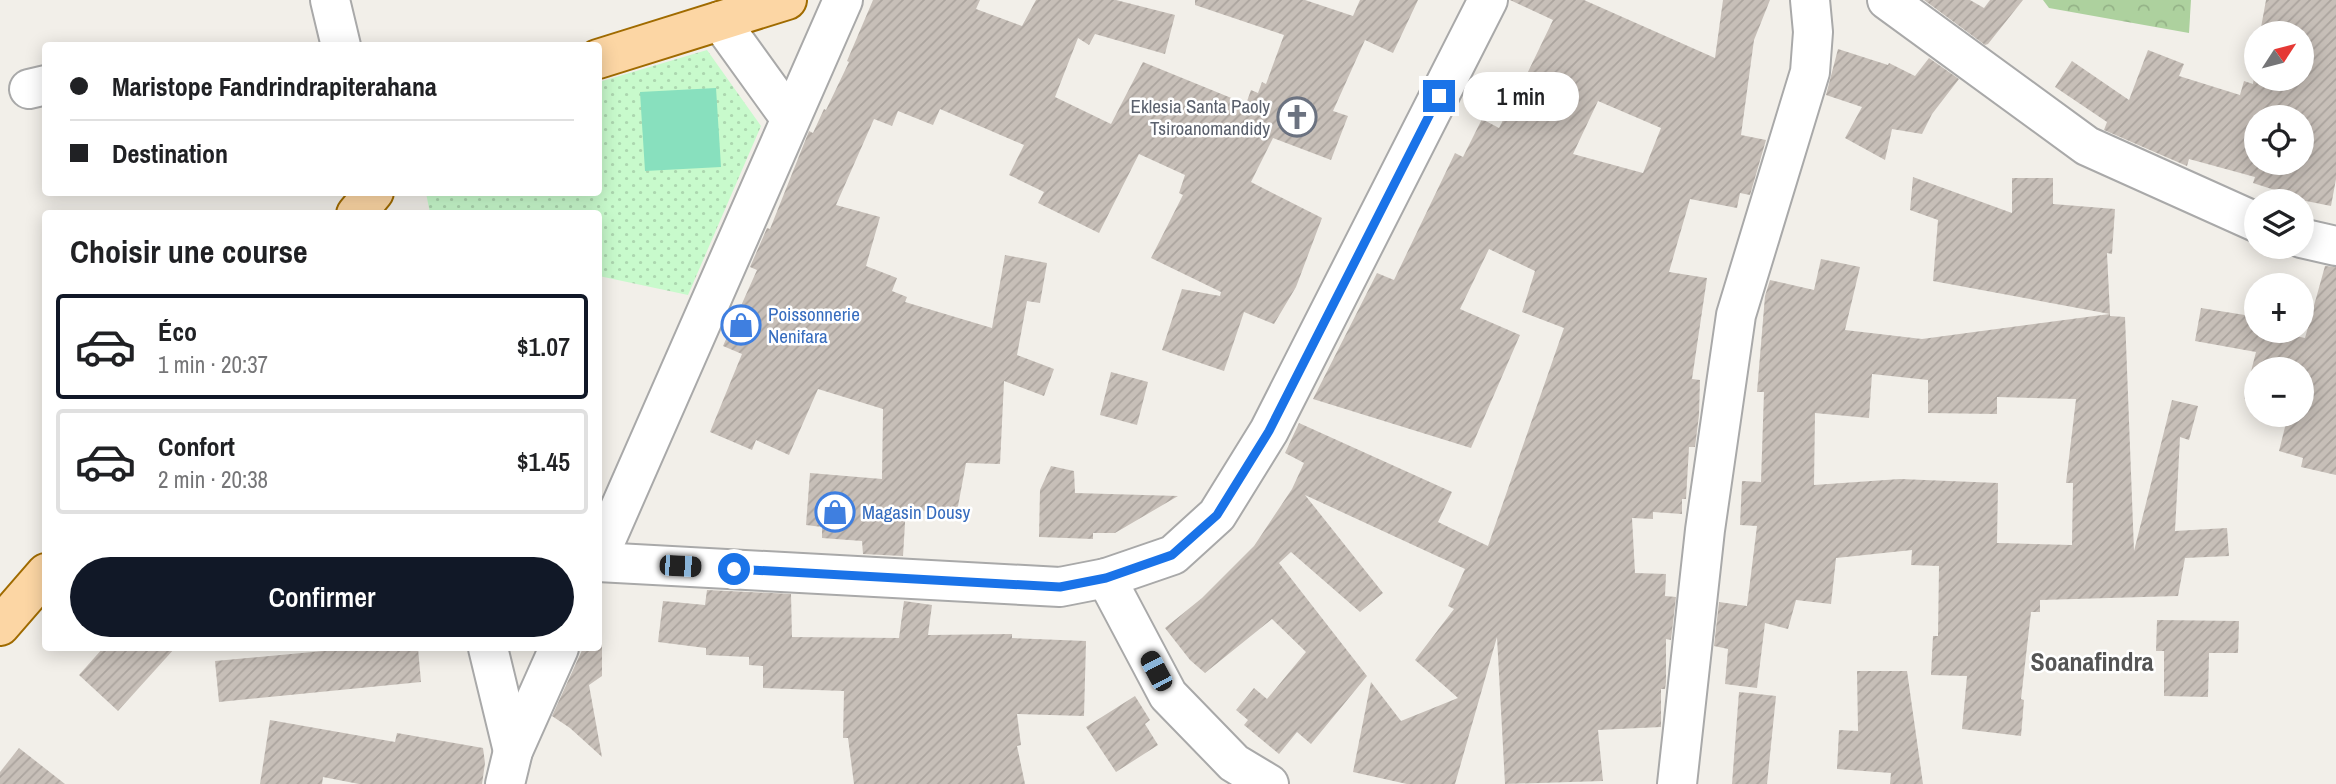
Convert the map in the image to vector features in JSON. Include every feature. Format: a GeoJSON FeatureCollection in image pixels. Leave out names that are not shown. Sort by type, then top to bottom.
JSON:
{"type":"FeatureCollection","features":[{"type":"Feature","properties":{"kind":"main road"},"geometry":{"type":"LineString","coordinates":[[602,59],[787,0]]}},
{"type":"Feature","properties":{"kind":"main road"},"geometry":{"type":"LineString","coordinates":[[359,210],[372,196]]}},
{"type":"Feature","properties":{"kind":"main road"},"geometry":{"type":"LineString","coordinates":[[0,626],[42,578]]}},
{"type":"Feature","properties":{"kind":"street"},"geometry":{"type":"LineString","coordinates":[[330,0],[340,42]]}},
{"type":"Feature","properties":{"kind":"street"},"geometry":{"type":"LineString","coordinates":[[602,551],[842,0]]}},
{"type":"Feature","properties":{"kind":"street"},"geometry":{"type":"LineString","coordinates":[[602,560],[1060,587],[1106,578],[1172,555],[1217,515],[1269,431],[1488,0]]}},
{"type":"Feature","properties":{"kind":"street"},"geometry":{"type":"LineString","coordinates":[[1677,784],[1705,530],[1736,315],[1810,72],[1813,32],[1810,0]]}},
{"type":"Feature","properties":{"kind":"street"},"geometry":{"type":"LineString","coordinates":[[1887,0],[2087,146],[2244,217]]}},
{"type":"Feature","properties":{"kind":"street"},"geometry":{"type":"LineString","coordinates":[[720,21],[790,118]]}},
{"type":"Feature","properties":{"kind":"street"},"geometry":{"type":"LineString","coordinates":[[2314,241],[2336,246]]}},
{"type":"Feature","properties":{"kind":"street"},"geometry":{"type":"LineString","coordinates":[[1106,578],[1168,695],[1234,763],[1269,784]]}},
{"type":"Feature","properties":{"kind":"street"},"geometry":{"type":"LineString","coordinates":[[489,651],[509,767]]}},
{"type":"Feature","properties":{"kind":"street"},"geometry":{"type":"LineString","coordinates":[[509,767],[558,651]]}},
{"type":"Feature","properties":{"kind":"green space"},"geometry":{"type":"Polygon","coordinates":[[[2043,0],[2191,0],[2189,33],[2049,8],[2043,0]]]}},
{"type":"Feature","properties":{"kind":"green space"},"geometry":{"type":"Polygon","coordinates":[[[707,50],[761,126],[688,295],[602,277],[602,210],[429,210],[427,196],[602,196],[602,81],[707,50]]]}},
{"type":"Feature","properties":{"kind":"green space"},"geometry":{"type":"Polygon","coordinates":[[[716,88],[721,167],[645,171],[640,92],[716,88]]]}},
{"type":"Feature","properties":{"kind":"building"},"geometry":{"type":"Polygon","coordinates":[[[873,0],[980,0],[976,9],[1022,26],[1036,0],[1116,0],[1175,15],[1165,54],[1095,34],[1089,45],[1078,38],[1055,97],[1111,124],[1143,62],[1246,104],[1251,90],[1258,93],[1262,82],[1266,84],[1284,35],[1195,5],[1195,0],[1305,0],[1353,16],[1360,0],[1418,0],[1393,53],[1365,40],[1333,111],[1348,116],[1331,160],[1273,138],[1251,182],[1322,218],[1296,287],[1274,324],[1244,312],[1224,371],[1162,350],[1182,289],[1220,296],[1221,292],[1151,258],[1183,195],[1179,193],[1185,175],[1139,154],[1099,233],[1038,203],[1044,192],[1009,175],[1024,145],[940,109],[933,125],[898,111],[892,126],[874,119],[836,205],[880,217],[866,266],[897,278],[892,291],[907,297],[905,302],[992,328],[1005,255],[1047,263],[1040,303],[1027,301],[1017,355],[1054,369],[1044,396],[1004,381],[1000,464],[966,463],[956,517],[906,507],[903,556],[863,554],[862,541],[822,538],[822,527],[806,525],[810,473],[882,479],[883,409],[818,389],[789,455],[756,440],[752,450],[710,432],[742,354],[723,346],[757,270],[750,267],[767,228],[770,229],[809,131],[813,133],[849,62],[847,61],[873,0]]]}},
{"type":"Feature","properties":{"kind":"building"},"geometry":{"type":"Polygon","coordinates":[[[1510,0],[1584,0],[1715,58],[1723,0],[1770,0],[1754,40],[1741,135],[1766,140],[1750,195],[1740,193],[1737,208],[1690,199],[1669,272],[1707,278],[1692,379],[1700,380],[1699,415],[1695,447],[1689,447],[1686,499],[1682,499],[1682,514],[1653,512],[1653,519],[1632,518],[1635,573],[1666,574],[1665,596],[1676,597],[1671,640],[1666,639],[1666,682],[1665,689],[1661,689],[1661,727],[1598,730],[1603,781],[1505,784],[1497,637],[1455,784],[1407,784],[1353,772],[1371,682],[1401,721],[1458,698],[1415,660],[1454,609],[1448,606],[1465,569],[1305,495],[1383,593],[1360,612],[1291,552],[1279,563],[1367,676],[1311,744],[1297,732],[1279,754],[1244,725],[1248,720],[1236,710],[1254,688],[1267,699],[1306,652],[1272,619],[1205,673],[1190,660],[1165,628],[1202,598],[1254,546],[1292,489],[1304,463],[1285,453],[1299,423],[1452,492],[1438,522],[1488,546],[1564,328],[1522,312],[1535,271],[1489,249],[1460,309],[1520,335],[1471,448],[1313,399],[1377,273],[1394,280],[1455,153],[1463,157],[1482,119],[1499,128],[1553,20],[1510,0]],[[1598,101],[1573,154],[1643,173],[1661,128],[1598,101]]]}},
{"type":"Feature","properties":{"kind":"building"},"geometry":{"type":"Polygon","coordinates":[[[1924,0],[1970,0],[1984,8],[1990,0],[2023,0],[1985,45],[1924,0]]]}},
{"type":"Feature","properties":{"kind":"building"},"geometry":{"type":"Polygon","coordinates":[[[2266,0],[2336,0],[2336,179],[2331,206],[2314,203],[2314,189],[2272,189],[2253,183],[2255,177],[2248,175],[2314,175],[2314,105],[2244,105],[2244,174],[2189,159],[2187,166],[2104,130],[2107,122],[2055,87],[2072,61],[2129,100],[2148,50],[2184,64],[2179,76],[2240,95],[2244,81],[2244,91],[2314,91],[2314,21],[2262,21],[2266,0]]]}},
{"type":"Feature","properties":{"kind":"building"},"geometry":{"type":"Polygon","coordinates":[[[1838,49],[1888,65],[1889,63],[1915,76],[1929,58],[1959,79],[1932,114],[1922,134],[1892,129],[1885,160],[1845,138],[1862,107],[1826,95],[1838,49]]]}},
{"type":"Feature","properties":{"kind":"building"},"geometry":{"type":"Polygon","coordinates":[[[1913,177],[2012,213],[2012,178],[2053,178],[2053,204],[2115,209],[2112,254],[2107,253],[2110,314],[1933,281],[1938,220],[1910,210],[1913,177]]]}},
{"type":"Feature","properties":{"kind":"building"},"geometry":{"type":"Polygon","coordinates":[[[1821,259],[1860,267],[1845,330],[1922,339],[2110,314],[2125,317],[2134,551],[2172,400],[2198,406],[2189,440],[2180,437],[2175,531],[2227,528],[2229,556],[2185,558],[2178,596],[2040,600],[2040,612],[2031,612],[2021,699],[2024,700],[2021,736],[1962,729],[1967,676],[1931,675],[1933,636],[1938,636],[1939,566],[1911,565],[1912,550],[1836,558],[1831,604],[1796,600],[1788,629],[1765,623],[1757,688],[1725,684],[1728,649],[1714,646],[1719,602],[1747,606],[1757,526],[1740,525],[1742,481],[1761,482],[1764,392],[1757,392],[1765,296],[1770,280],[1814,290],[1821,259]],[[1872,374],[1869,418],[1815,413],[1814,485],[1900,479],[1998,483],[1997,543],[2072,545],[2073,483],[2066,483],[2076,399],[1997,397],[1997,414],[1928,413],[1928,380],[1872,374]]]}},
{"type":"Feature","properties":{"kind":"building"},"geometry":{"type":"Polygon","coordinates":[[[2325,266],[2336,267],[2336,475],[2301,467],[2303,458],[2279,451],[2285,427],[2314,427],[2314,357],[2255,357],[2256,352],[2195,341],[2201,308],[2244,315],[2244,343],[2314,343],[2314,306],[2325,266]]]}},
{"type":"Feature","properties":{"kind":"building"},"geometry":{"type":"Polygon","coordinates":[[[1111,372],[1148,382],[1137,425],[1100,415],[1111,372]]]}},
{"type":"Feature","properties":{"kind":"building"},"geometry":{"type":"Polygon","coordinates":[[[1051,466],[1074,471],[1075,493],[1178,496],[1115,533],[1093,533],[1093,539],[1039,537],[1040,490],[1051,466]]]}},
{"type":"Feature","properties":{"kind":"building"},"geometry":{"type":"Polygon","coordinates":[[[707,590],[791,594],[792,637],[899,638],[904,601],[932,605],[928,635],[1012,634],[1012,638],[1086,641],[1084,716],[1017,714],[1021,745],[1017,746],[1025,784],[854,784],[848,738],[843,738],[844,691],[763,688],[763,666],[749,665],[749,657],[706,655],[706,648],[658,642],[663,601],[705,605],[707,590]]]}},
{"type":"Feature","properties":{"kind":"building"},"geometry":{"type":"Polygon","coordinates":[[[2157,620],[2239,621],[2238,653],[2209,653],[2208,697],[2164,696],[2164,651],[2156,651],[2157,620]]]}},
{"type":"Feature","properties":{"kind":"building"},"geometry":{"type":"Polygon","coordinates":[[[100,651],[172,651],[118,711],[79,675],[100,651]]]}},
{"type":"Feature","properties":{"kind":"building"},"geometry":{"type":"Polygon","coordinates":[[[323,651],[418,651],[421,682],[219,702],[215,661],[323,651]]]}},
{"type":"Feature","properties":{"kind":"building"},"geometry":{"type":"Polygon","coordinates":[[[582,651],[602,651],[602,676],[589,685],[602,757],[570,728],[552,716],[582,651]]]}},
{"type":"Feature","properties":{"kind":"building"},"geometry":{"type":"Polygon","coordinates":[[[1857,671],[1907,671],[1923,784],[1890,784],[1891,773],[1837,769],[1839,730],[1858,731],[1857,671]]]}},
{"type":"Feature","properties":{"kind":"building"},"geometry":{"type":"Polygon","coordinates":[[[1739,692],[1776,696],[1767,784],[1732,784],[1739,692]]]}},
{"type":"Feature","properties":{"kind":"building"},"geometry":{"type":"Polygon","coordinates":[[[1135,696],[1150,720],[1145,724],[1158,745],[1116,772],[1086,727],[1135,696]]]}},
{"type":"Feature","properties":{"kind":"building"},"geometry":{"type":"Polygon","coordinates":[[[270,720],[395,742],[397,733],[483,748],[485,763],[482,784],[359,784],[323,777],[322,784],[260,784],[270,720]]]}},
{"type":"Feature","properties":{"kind":"building"},"geometry":{"type":"Polygon","coordinates":[[[19,748],[65,784],[0,784],[0,772],[19,748]]]}},
{"type":"Feature","properties":{"kind":"place","name":"Eklesia Santa Paoly Tsiroanomandidy"},"geometry":{"type":"Point","coordinates":[1297,117]}},
{"type":"Feature","properties":{"kind":"place","name":"Poissonnerie Nenifara"},"geometry":{"type":"Point","coordinates":[741,325]}},
{"type":"Feature","properties":{"kind":"place","name":"Magasin Dousy"},"geometry":{"type":"Point","coordinates":[835,512]}},
{"type":"Feature","properties":{"kind":"district","name":"Soanafindra"},"geometry":{"type":"Point","coordinates":[2092,661]}},
{"type":"Feature","properties":{"kind":"route"},"geometry":{"type":"LineString","coordinates":[[734,569],[1060,587],[1106,578],[1172,555],[1217,515],[1269,431],[1439,96]]}}]}
